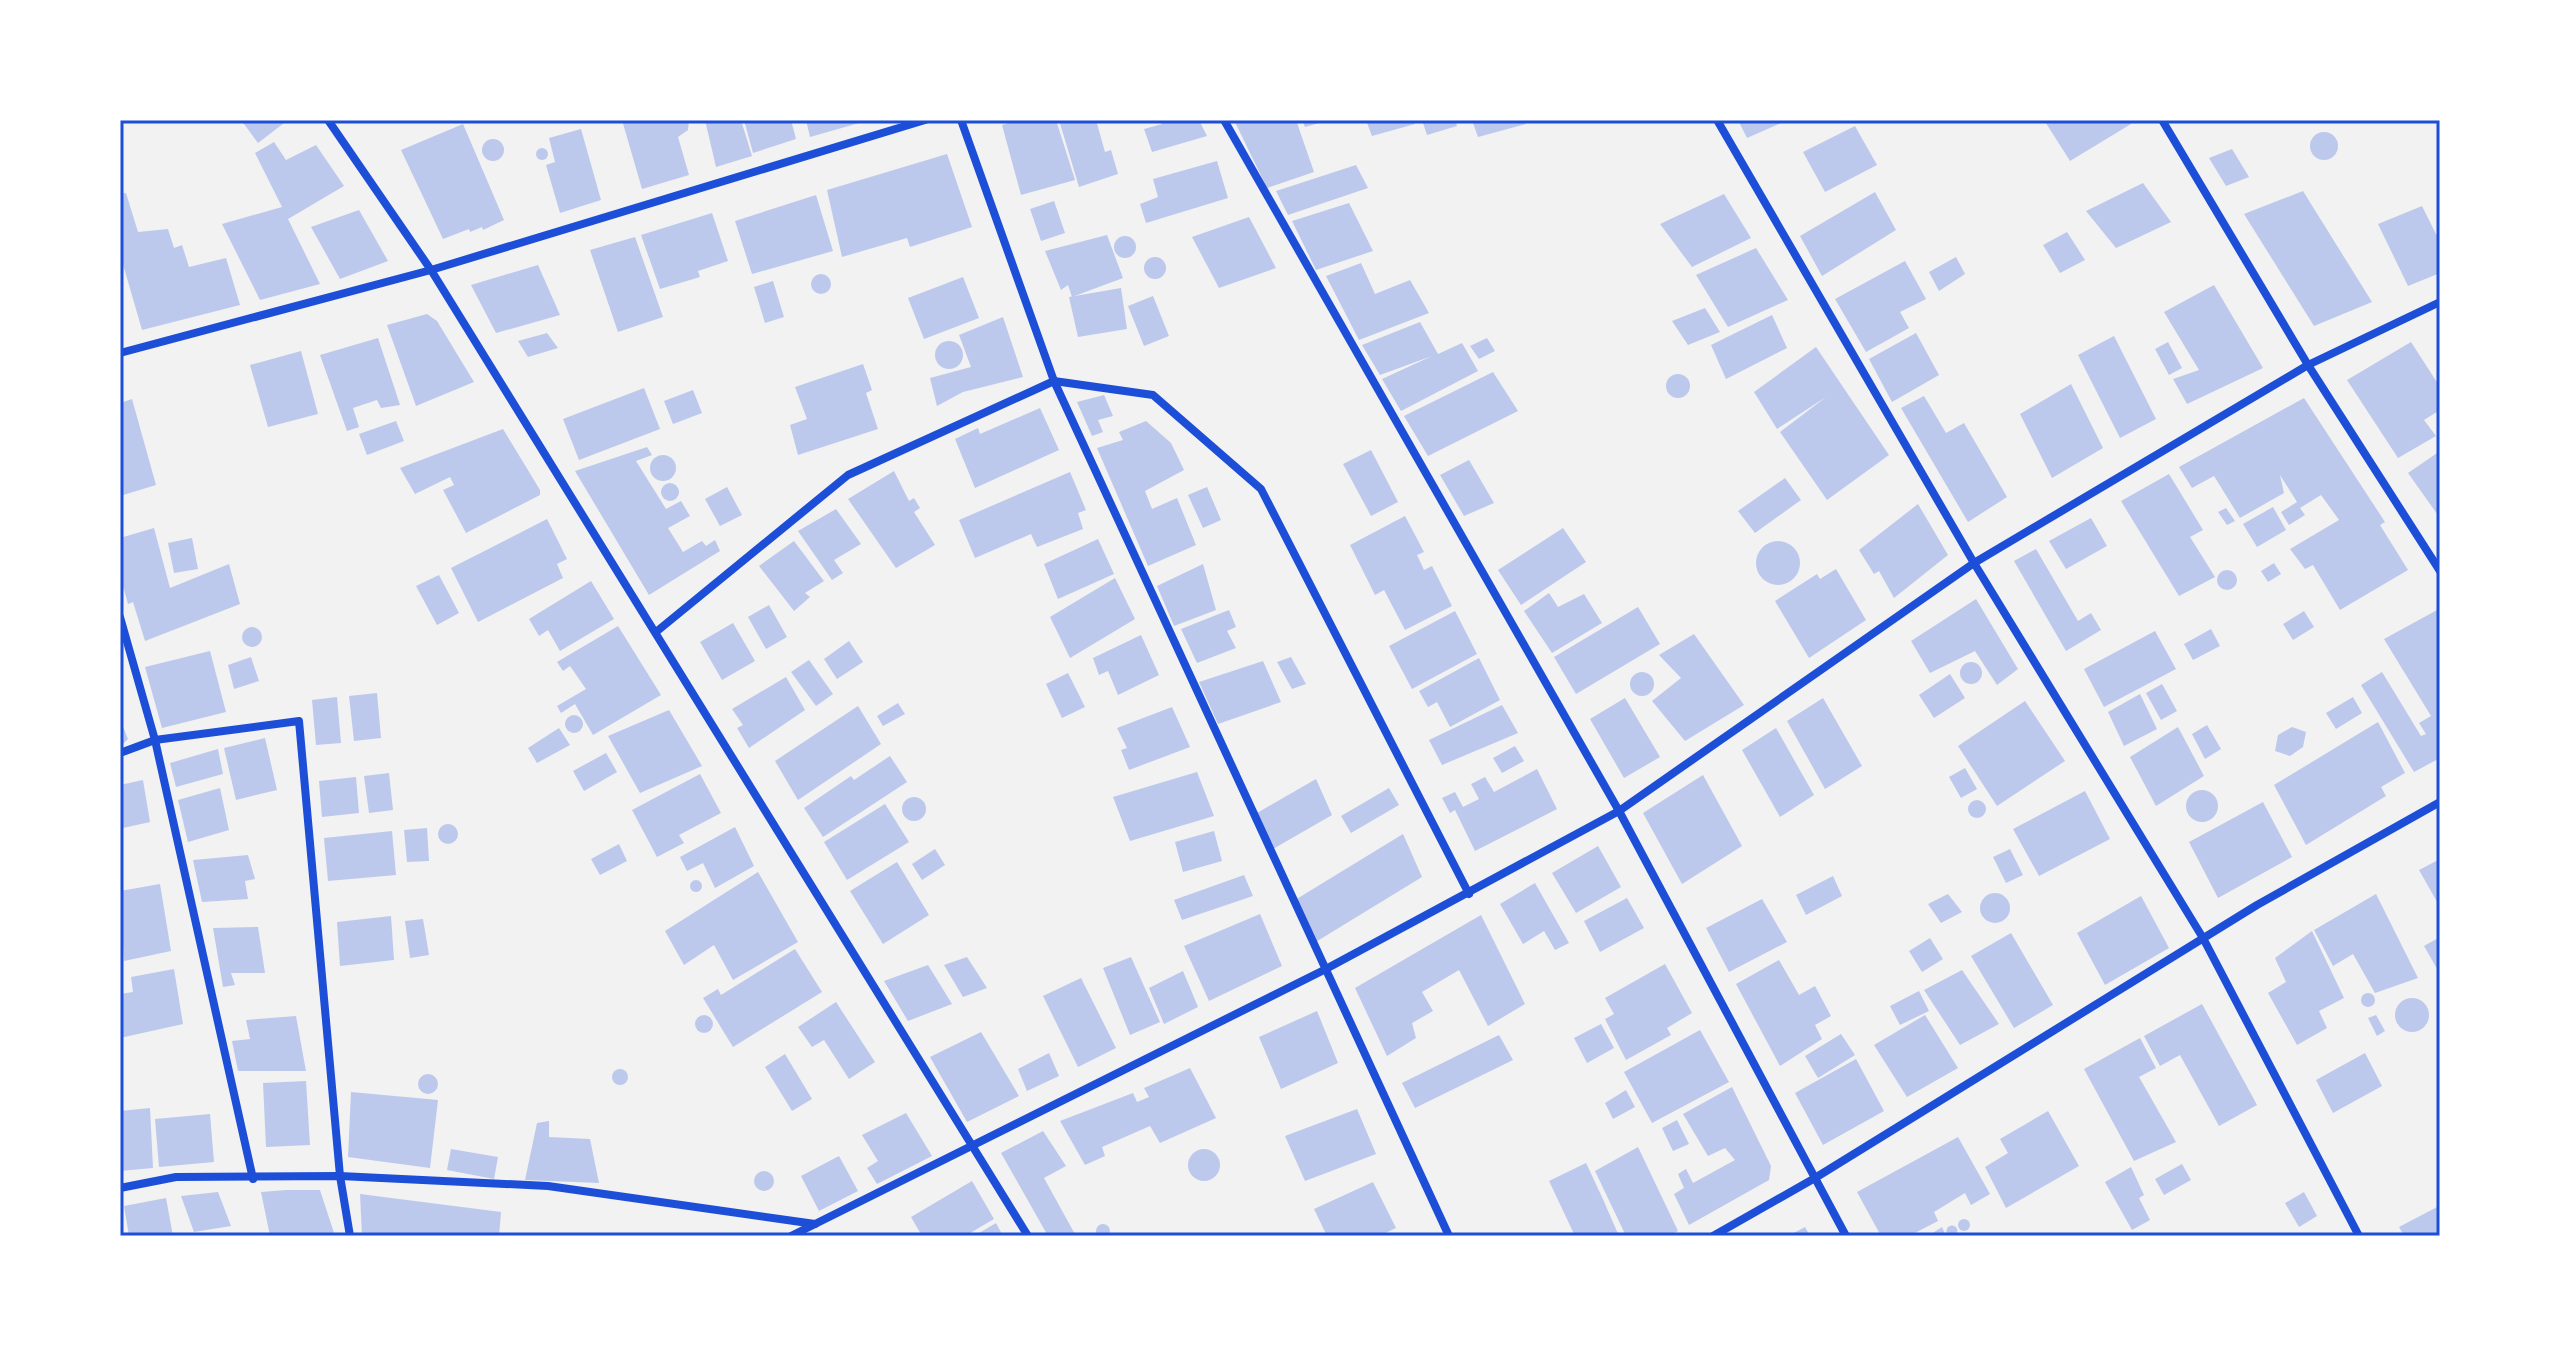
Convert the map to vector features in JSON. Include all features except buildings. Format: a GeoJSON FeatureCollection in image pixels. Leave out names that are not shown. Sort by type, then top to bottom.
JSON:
{"type":"FeatureCollection","features":[{"type":"Feature","properties":{"kind":"street"},"geometry":{"type":"LineString","coordinates":[[328,120],[431,270],[1028,1236]]}},
{"type":"Feature","properties":{"kind":"street"},"geometry":{"type":"LineString","coordinates":[[120,353],[431,270],[925,120]]}},
{"type":"Feature","properties":{"kind":"street"},"geometry":{"type":"LineString","coordinates":[[961,120],[1054,381],[1449,1236]]}},
{"type":"Feature","properties":{"kind":"street"},"geometry":{"type":"LineString","coordinates":[[1224,120],[1619,811],[1846,1236]]}},
{"type":"Feature","properties":{"kind":"street"},"geometry":{"type":"LineString","coordinates":[[1717,120],[1974,563],[2203,938],[2359,1236]]}},
{"type":"Feature","properties":{"kind":"street"},"geometry":{"type":"LineString","coordinates":[[2162,120],[2308,365],[2440,571]]}},
{"type":"Feature","properties":{"kind":"street"},"geometry":{"type":"LineString","coordinates":[[791,1236],[819,1225],[1324,970],[1619,811],[1974,563],[2308,365],[2440,302]]}},
{"type":"Feature","properties":{"kind":"street"},"geometry":{"type":"LineString","coordinates":[[656,632],[848,475],[1054,381],[1153,395],[1261,489],[1469,894]]}},
{"type":"Feature","properties":{"kind":"street"},"geometry":{"type":"LineString","coordinates":[[120,617],[155,740],[253,1179]]}},
{"type":"Feature","properties":{"kind":"street"},"geometry":{"type":"LineString","coordinates":[[120,753],[155,740],[299,721],[340,1176],[350,1236]]}},
{"type":"Feature","properties":{"kind":"street"},"geometry":{"type":"LineString","coordinates":[[1713,1236],[1815,1178],[2203,938],[2440,802]]}},
{"type":"Feature","properties":{"kind":"street"},"geometry":{"type":"LineString","coordinates":[[120,1188],[176,1177],[253,1179],[340,1176],[548,1186],[819,1225]]}}]}
